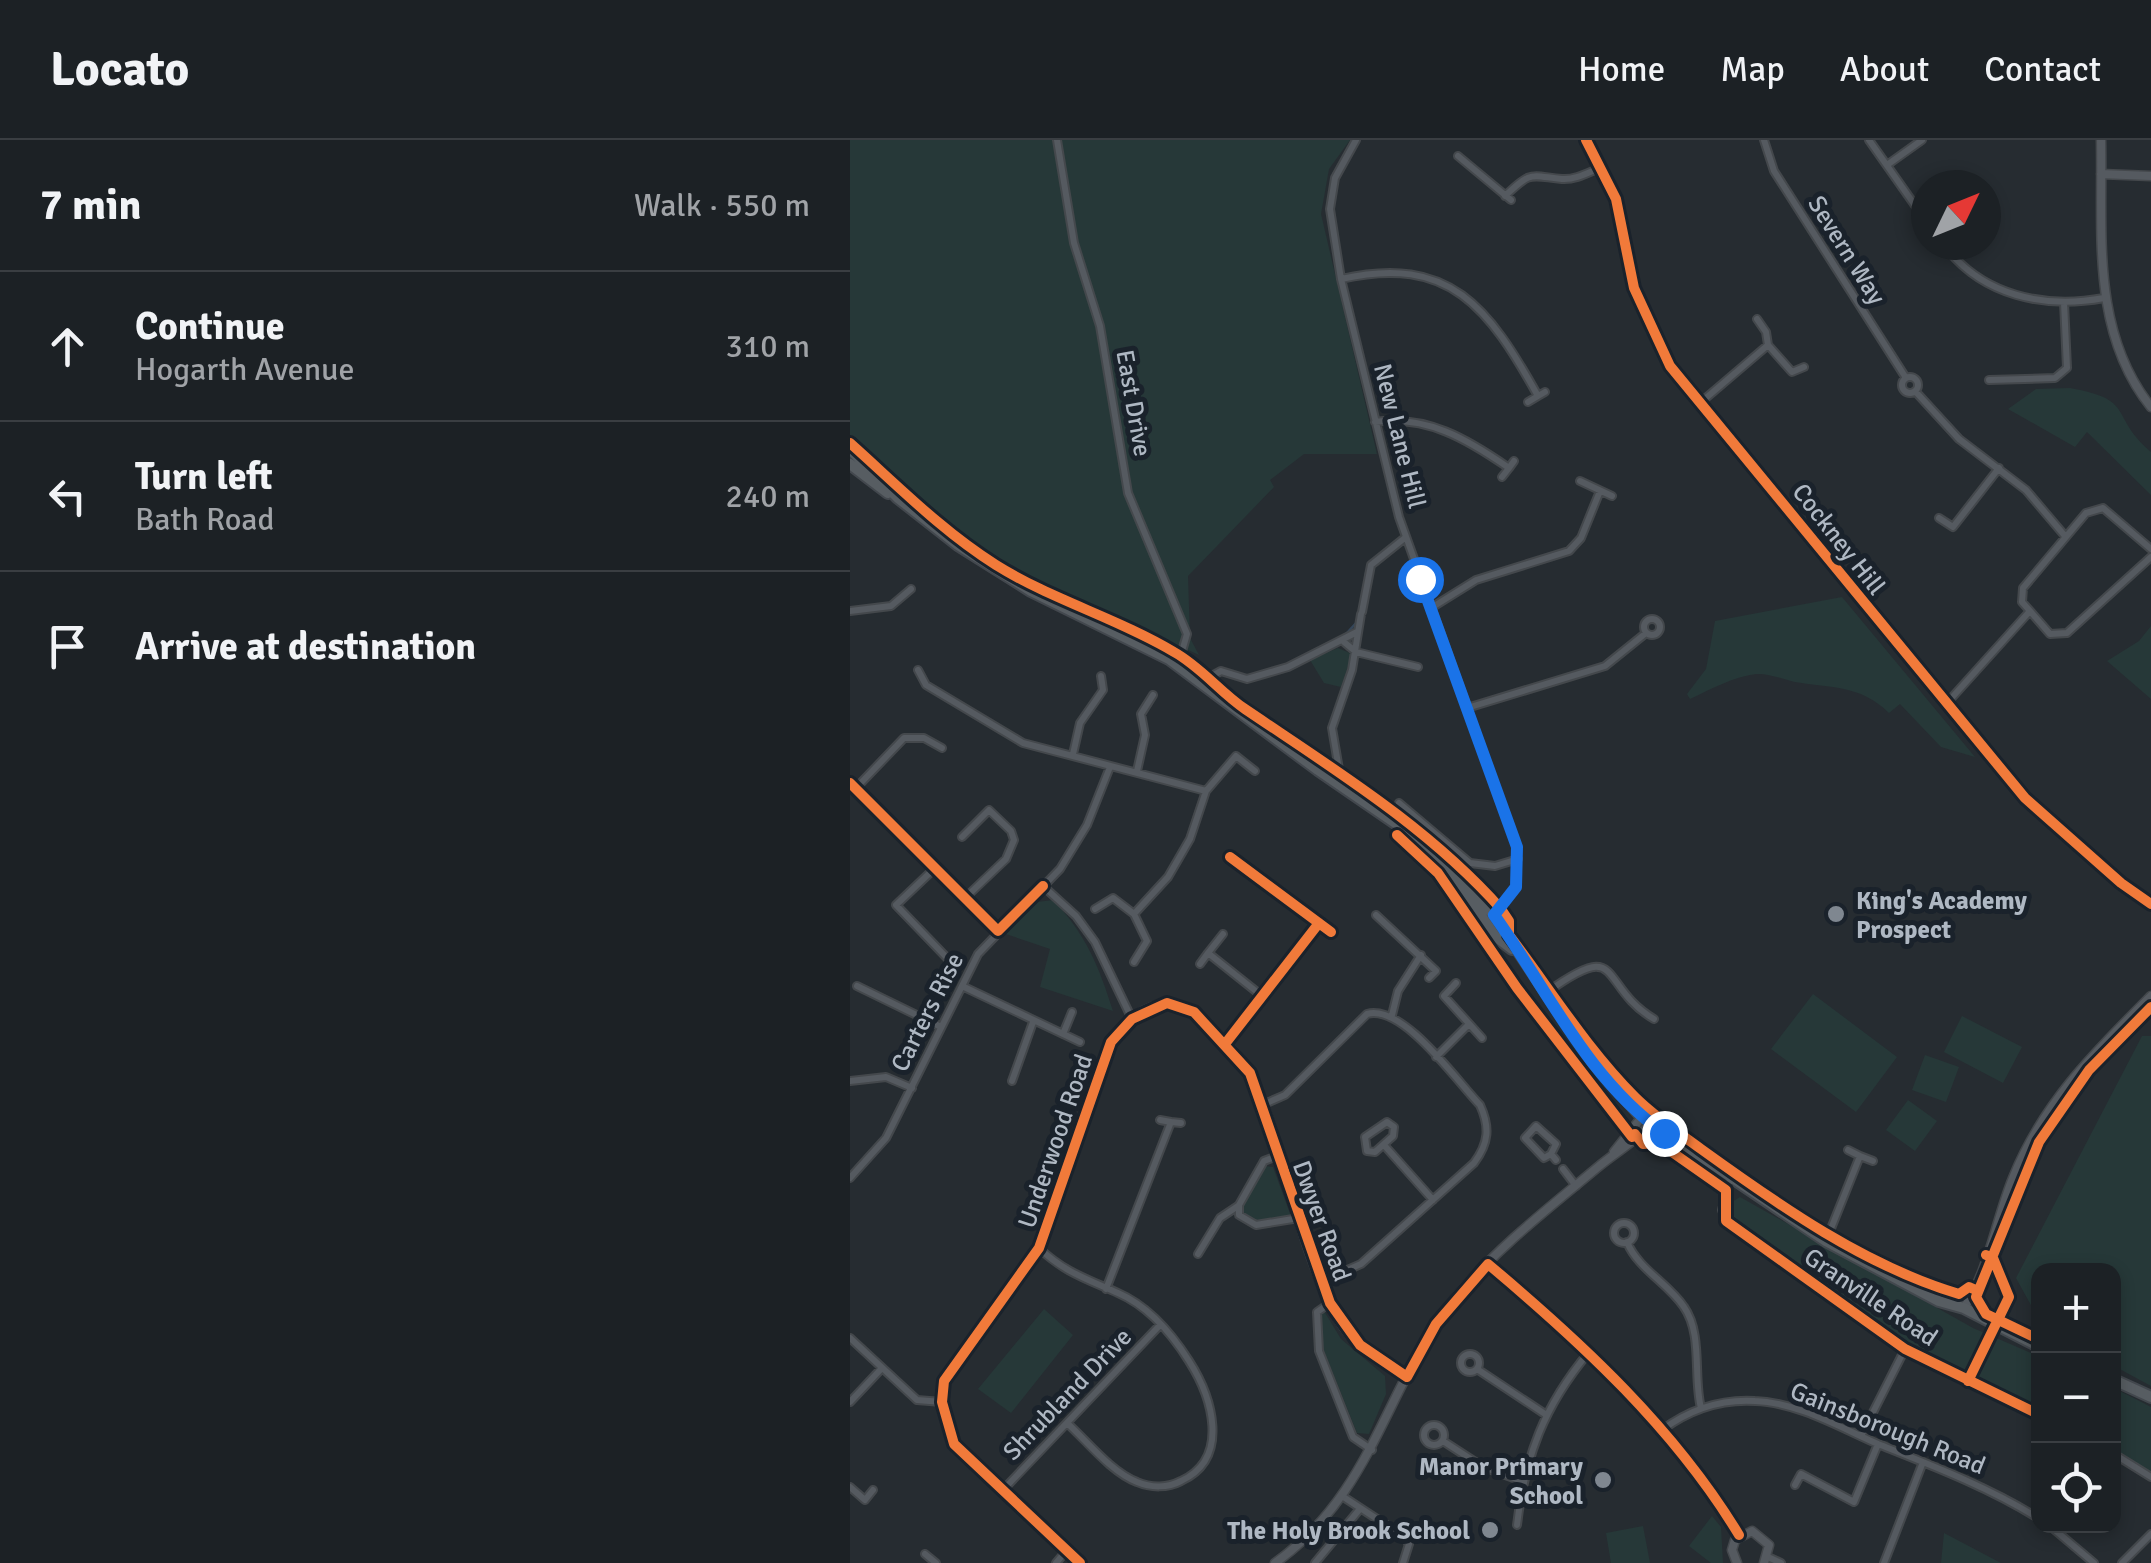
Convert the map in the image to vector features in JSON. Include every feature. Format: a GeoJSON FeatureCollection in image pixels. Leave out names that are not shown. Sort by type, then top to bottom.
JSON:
{"type":"FeatureCollection","features":[{"type":"Feature","properties":{"kind":"main road"},"geometry":{"type":"LineString","coordinates":[[850,449],[898,498]]}},
{"type":"Feature","properties":{"kind":"main road"},"geometry":{"type":"LineString","coordinates":[[850,464],[991,567],[1178,665],[1417,838],[1452,872],[1455,884],[1516,952],[1607,1080],[1646,1120],[1728,1185],[1938,1301],[1964,1308],[2031,1342]]}},
{"type":"Feature","properties":{"kind":"main road"},"geometry":{"type":"LineString","coordinates":[[2121,1383],[2151,1396]]}},
{"type":"Feature","properties":{"kind":"street","name":"East Drive"},"geometry":{"type":"LineString","coordinates":[[1057,140],[1068,188],[1074,243],[1110,378],[1128,492],[1187,634],[1178,665]]}},
{"type":"Feature","properties":{"kind":"street","name":"New Lane Hill"},"geometry":{"type":"LineString","coordinates":[[1342,787],[1332,728],[1356,652],[1371,565],[1406,537],[1375,422],[1330,209],[1335,178],[1356,140]]}},
{"type":"Feature","properties":{"kind":"street","name":"Cockney Hill"},"geometry":{"type":"LineString","coordinates":[[1586,140],[1616,199],[1634,288],[1650,330],[1670,366],[2025,798],[2121,883],[2151,904]]}},
{"type":"Feature","properties":{"kind":"street","name":"Severn Way"},"geometry":{"type":"LineString","coordinates":[[1764,140],[1774,170],[1906,378],[1917,380],[1915,391],[1959,439],[2026,490],[2066,536]]}},
{"type":"Feature","properties":{"kind":"street"},"geometry":{"type":"LineString","coordinates":[[1868,140],[1911,199]]}},
{"type":"Feature","properties":{"kind":"street"},"geometry":{"type":"LineString","coordinates":[[1887,165],[1922,140]]}},
{"type":"Feature","properties":{"kind":"street"},"geometry":{"type":"LineString","coordinates":[[2101,140],[2104,298],[2126,368],[2151,407]]}},
{"type":"Feature","properties":{"kind":"street"},"geometry":{"type":"LineString","coordinates":[[1458,156],[1508,198],[1525,176],[1542,173],[1564,179],[1602,167]]}},
{"type":"Feature","properties":{"kind":"street"},"geometry":{"type":"LineString","coordinates":[[2101,174],[2151,176]]}},
{"type":"Feature","properties":{"kind":"street"},"geometry":{"type":"LineString","coordinates":[[1959,260],[1999,290],[2036,301],[2104,298]]}},
{"type":"Feature","properties":{"kind":"street"},"geometry":{"type":"LineString","coordinates":[[1342,279],[1391,270],[1444,280],[1470,298],[1542,394],[1528,402]]}},
{"type":"Feature","properties":{"kind":"street"},"geometry":{"type":"LineString","coordinates":[[1989,380],[2055,378],[2066,368],[2064,302]]}},
{"type":"Feature","properties":{"kind":"street"},"geometry":{"type":"LineString","coordinates":[[1757,319],[1766,332],[1768,345],[1792,372],[1804,368]]}},
{"type":"Feature","properties":{"kind":"street"},"geometry":{"type":"LineString","coordinates":[[1700,403],[1768,345]]}},
{"type":"Feature","properties":{"kind":"street"},"geometry":{"type":"LineString","coordinates":[[1375,422],[1436,426],[1512,464],[1502,476]]}},
{"type":"Feature","properties":{"kind":"street"},"geometry":{"type":"LineString","coordinates":[[1939,518],[1953,527],[1999,468]]}},
{"type":"Feature","properties":{"kind":"street"},"geometry":{"type":"LineString","coordinates":[[1580,480],[1612,496]]}},
{"type":"Feature","properties":{"kind":"street"},"geometry":{"type":"LineString","coordinates":[[1431,608],[1476,580],[1569,551],[1581,538],[1600,491]]}},
{"type":"Feature","properties":{"kind":"street"},"geometry":{"type":"LineString","coordinates":[[2151,549],[2102,508],[2086,512],[2023,588],[2022,602],[2050,634],[2067,633],[2151,557]]}},
{"type":"Feature","properties":{"kind":"street"},"geometry":{"type":"LineString","coordinates":[[1406,537],[1518,859],[1513,896],[1489,919]]}},
{"type":"Feature","properties":{"kind":"street"},"geometry":{"type":"LineString","coordinates":[[850,611],[891,606],[911,589]]}},
{"type":"Feature","properties":{"kind":"street"},"geometry":{"type":"LineString","coordinates":[[1946,703],[2030,611]]}},
{"type":"Feature","properties":{"kind":"street"},"geometry":{"type":"LineString","coordinates":[[1202,682],[1211,673],[1222,671],[1247,679],[1261,675],[1344,642],[1358,631]]}},
{"type":"Feature","properties":{"kind":"street"},"geometry":{"type":"LineString","coordinates":[[1467,708],[1605,666],[1646,633]]}},
{"type":"Feature","properties":{"kind":"street"},"geometry":{"type":"LineString","coordinates":[[1344,642],[1356,652],[1418,667]]}},
{"type":"Feature","properties":{"kind":"street"},"geometry":{"type":"LineString","coordinates":[[918,670],[926,686],[1023,744],[1206,791]]}},
{"type":"Feature","properties":{"kind":"street"},"geometry":{"type":"LineString","coordinates":[[1073,754],[1080,724],[1103,690],[1101,676]]}},
{"type":"Feature","properties":{"kind":"street"},"geometry":{"type":"LineString","coordinates":[[1137,771],[1145,735],[1141,714],[1153,694]]}},
{"type":"Feature","properties":{"kind":"street"},"geometry":{"type":"LineString","coordinates":[[942,748],[924,738],[904,738],[853,786],[998,931]]}},
{"type":"Feature","properties":{"kind":"street"},"geometry":{"type":"LineString","coordinates":[[1134,914],[1168,878],[1190,839],[1206,791],[1236,756],[1254,771]]}},
{"type":"Feature","properties":{"kind":"street","name":"Carters Rise"},"geometry":{"type":"LineString","coordinates":[[850,1178],[886,1138],[978,954],[1060,869],[1088,826],[1110,767]]}},
{"type":"Feature","properties":{"kind":"street"},"geometry":{"type":"LineString","coordinates":[[1399,803],[1470,863],[1494,866],[1518,859]]}},
{"type":"Feature","properties":{"kind":"street"},"geometry":{"type":"LineString","coordinates":[[962,836],[990,810],[1011,830],[1014,840],[1006,859],[966,898]]}},
{"type":"Feature","properties":{"kind":"street"},"geometry":{"type":"LineString","coordinates":[[1230,857],[1331,932]]}},
{"type":"Feature","properties":{"kind":"street"},"geometry":{"type":"LineString","coordinates":[[935,868],[896,904],[948,960]]}},
{"type":"Feature","properties":{"kind":"street"},"geometry":{"type":"LineString","coordinates":[[1043,886],[1076,916],[1095,942],[1132,1019],[1154,1005],[1176,1004],[1194,1012],[1250,1073],[1262,1106],[1285,1095],[1366,1014],[1392,1015],[1480,1105],[1488,1134],[1474,1163],[1361,1264],[1322,1281]]}},
{"type":"Feature","properties":{"kind":"street"},"geometry":{"type":"LineString","coordinates":[[1095,909],[1113,898],[1134,914],[1147,940],[1134,962]]}},
{"type":"Feature","properties":{"kind":"street"},"geometry":{"type":"LineString","coordinates":[[1376,914],[1436,972],[1429,978]]}},
{"type":"Feature","properties":{"kind":"street"},"geometry":{"type":"LineString","coordinates":[[1226,1044],[1319,923]]}},
{"type":"Feature","properties":{"kind":"street"},"geometry":{"type":"LineString","coordinates":[[1200,964],[1223,934]]}},
{"type":"Feature","properties":{"kind":"street"},"geometry":{"type":"LineString","coordinates":[[1208,953],[1262,996]]}},
{"type":"Feature","properties":{"kind":"street"},"geometry":{"type":"LineString","coordinates":[[1392,1015],[1398,992],[1421,956]]}},
{"type":"Feature","properties":{"kind":"street"},"geometry":{"type":"LineString","coordinates":[[1546,994],[1578,969],[1595,964],[1608,970],[1642,1012],[1654,1019]]}},
{"type":"Feature","properties":{"kind":"street"},"geometry":{"type":"LineString","coordinates":[[1456,983],[1444,996],[1482,1038]]}},
{"type":"Feature","properties":{"kind":"street"},"geometry":{"type":"LineString","coordinates":[[857,986],[939,1026]]}},
{"type":"Feature","properties":{"kind":"street"},"geometry":{"type":"LineString","coordinates":[[962,986],[1080,1042]]}},
{"type":"Feature","properties":{"kind":"street"},"geometry":{"type":"LineString","coordinates":[[1964,1308],[2040,1122],[2080,1068],[2151,996]]}},
{"type":"Feature","properties":{"kind":"street"},"geometry":{"type":"LineString","coordinates":[[1063,1034],[1072,1012]]}},
{"type":"Feature","properties":{"kind":"street","name":"Underwood Road"},"geometry":{"type":"LineString","coordinates":[[942,1402],[944,1381],[953,1362],[1040,1248],[1102,1061],[1116,1032],[1132,1019]]}},
{"type":"Feature","properties":{"kind":"street"},"geometry":{"type":"LineString","coordinates":[[1012,1082],[1032,1022]]}},
{"type":"Feature","properties":{"kind":"street"},"geometry":{"type":"LineString","coordinates":[[1436,1057],[1469,1024]]}},
{"type":"Feature","properties":{"kind":"street"},"geometry":{"type":"LineString","coordinates":[[850,1081],[886,1077],[912,1088]]}},
{"type":"Feature","properties":{"kind":"street","name":"Dwyer Road"},"geometry":{"type":"LineString","coordinates":[[1262,1106],[1330,1303],[1360,1345],[1407,1377]]}},
{"type":"Feature","properties":{"kind":"street"},"geometry":{"type":"LineString","coordinates":[[1160,1120],[1181,1124]]}},
{"type":"Feature","properties":{"kind":"street"},"geometry":{"type":"LineString","coordinates":[[1275,1563],[1342,1496],[1372,1450],[1436,1324],[1488,1264],[1612,1156],[1646,1120]]}},
{"type":"Feature","properties":{"kind":"street"},"geometry":{"type":"LineString","coordinates":[[1106,1288],[1171,1122]]}},
{"type":"Feature","properties":{"kind":"street"},"geometry":{"type":"LineString","coordinates":[[1387,1122],[1394,1133],[1384,1144],[1372,1152],[1363,1143],[1387,1122]]}},
{"type":"Feature","properties":{"kind":"street"},"geometry":{"type":"LineString","coordinates":[[1538,1126],[1556,1144],[1554,1157],[1544,1158],[1525,1135],[1538,1126]]}},
{"type":"Feature","properties":{"kind":"street"},"geometry":{"type":"LineString","coordinates":[[1384,1144],[1433,1200]]}},
{"type":"Feature","properties":{"kind":"street"},"geometry":{"type":"LineString","coordinates":[[1848,1150],[1874,1161]]}},
{"type":"Feature","properties":{"kind":"street","name":"Dwyer Road"},"geometry":{"type":"LineString","coordinates":[[1198,1254],[1220,1218],[1239,1205],[1264,1160],[1277,1156]]}},
{"type":"Feature","properties":{"kind":"street"},"geometry":{"type":"LineString","coordinates":[[1826,1240],[1860,1156]]}},
{"type":"Feature","properties":{"kind":"street"},"geometry":{"type":"LineString","coordinates":[[1563,1169],[1576,1186]]}},
{"type":"Feature","properties":{"kind":"street","name":"Granville Road"},"geometry":{"type":"LineString","coordinates":[[1728,1185],[1726,1221],[1905,1349],[2031,1411]]}},
{"type":"Feature","properties":{"kind":"street","name":"Dwyer Road"},"geometry":{"type":"LineString","coordinates":[[1239,1205],[1239,1216],[1256,1225],[1299,1218]]}},
{"type":"Feature","properties":{"kind":"street"},"geometry":{"type":"LineString","coordinates":[[1626,1242],[1632,1254],[1684,1306],[1692,1323],[1702,1408]]}},
{"type":"Feature","properties":{"kind":"street"},"geometry":{"type":"LineString","coordinates":[[1040,1248],[1061,1269],[1128,1299],[1160,1324],[1190,1363],[1208,1404],[1214,1438],[1201,1467],[1172,1486],[1133,1481],[1067,1423]]}},
{"type":"Feature","properties":{"kind":"street"},"geometry":{"type":"LineString","coordinates":[[1488,1264],[1589,1352],[1662,1430],[1739,1535]]}},
{"type":"Feature","properties":{"kind":"street"},"geometry":{"type":"LineString","coordinates":[[1330,1303],[1316,1312],[1319,1352],[1353,1437],[1372,1450]]}},
{"type":"Feature","properties":{"kind":"street","name":"Shrubland Drive"},"geometry":{"type":"LineString","coordinates":[[1003,1490],[1160,1324]]}},
{"type":"Feature","properties":{"kind":"street"},"geometry":{"type":"LineString","coordinates":[[850,1338],[917,1400],[942,1402],[954,1444],[1080,1563]]}},
{"type":"Feature","properties":{"kind":"street"},"geometry":{"type":"LineString","coordinates":[[1861,1436],[1905,1349]]}},
{"type":"Feature","properties":{"kind":"street"},"geometry":{"type":"LineString","coordinates":[[1517,1525],[1522,1481],[1545,1414],[1589,1352]]}},
{"type":"Feature","properties":{"kind":"street"},"geometry":{"type":"LineString","coordinates":[[850,1402],[882,1368]]}},
{"type":"Feature","properties":{"kind":"street"},"geometry":{"type":"LineString","coordinates":[[1477,1368],[1545,1414]]}},
{"type":"Feature","properties":{"kind":"street","name":"Gainsborough Road"},"geometry":{"type":"LineString","coordinates":[[1662,1430],[1702,1408],[1759,1400],[1861,1436],[2003,1496],[2031,1514]]}},
{"type":"Feature","properties":{"kind":"street"},"geometry":{"type":"LineString","coordinates":[[1443,1441],[1483,1466],[1522,1481]]}},
{"type":"Feature","properties":{"kind":"street"},"geometry":{"type":"LineString","coordinates":[[1795,1485],[1802,1474],[1854,1502],[1878,1444]]}},
{"type":"Feature","properties":{"kind":"street"},"geometry":{"type":"LineString","coordinates":[[2121,1458],[2151,1477]]}},
{"type":"Feature","properties":{"kind":"street"},"geometry":{"type":"LineString","coordinates":[[1884,1563],[1923,1462]]}},
{"type":"Feature","properties":{"kind":"street"},"geometry":{"type":"LineString","coordinates":[[850,1488],[864,1500]]}},
{"type":"Feature","properties":{"kind":"street"},"geometry":{"type":"LineString","coordinates":[[858,1508],[873,1490]]}},
{"type":"Feature","properties":{"kind":"street"},"geometry":{"type":"LineString","coordinates":[[1342,1496],[1403,1536],[1409,1544],[1404,1563]]}},
{"type":"Feature","properties":{"kind":"street"},"geometry":{"type":"LineString","coordinates":[[1315,1563],[1359,1510]]}},
{"type":"Feature","properties":{"kind":"street"},"geometry":{"type":"LineString","coordinates":[[1738,1563],[1732,1550],[1739,1535],[1752,1531],[1769,1544],[1766,1560],[1782,1563]]}},
{"type":"Feature","properties":{"kind":"street"},"geometry":{"type":"LineString","coordinates":[[2058,1533],[2094,1563]]}},
{"type":"Feature","properties":{"kind":"street"},"geometry":{"type":"LineString","coordinates":[[2122,1563],[2151,1534]]}},
{"type":"Feature","properties":{"kind":"street"},"geometry":{"type":"LineString","coordinates":[[1056,1563],[1068,1550]]}},
{"type":"Feature","properties":{"kind":"street"},"geometry":{"type":"LineString","coordinates":[[925,1553],[936,1563]]}},
{"type":"Feature","properties":{"kind":"shaded area"},"geometry":{"type":"Polygon","coordinates":[[[850,140],[1350,140],[1329,169],[1321,214],[1377,454],[1304,454],[1270,480],[1274,487],[1188,576],[1190,638],[1199,655],[1061,592],[980,546],[850,435],[850,140]]]}},
{"type":"Feature","properties":{"kind":"shaded area"},"geometry":{"type":"Polygon","coordinates":[[[2070,388],[2105,398],[2120,411],[2151,452],[2151,495],[2087,432],[2075,447],[2008,409],[2036,389],[2070,388]]]}},
{"type":"Feature","properties":{"kind":"shaded area"},"geometry":{"type":"Polygon","coordinates":[[[1842,597],[1975,757],[1941,747],[1900,704],[1889,713],[1868,697],[1845,689],[1756,674],[1690,699],[1687,694],[1706,669],[1715,621],[1842,597]]]}},
{"type":"Feature","properties":{"kind":"shaded area"},"geometry":{"type":"Polygon","coordinates":[[[2151,626],[2151,699],[2107,661],[2139,641],[2151,626]]]}},
{"type":"Feature","properties":{"kind":"shaded area"},"geometry":{"type":"Polygon","coordinates":[[[1338,648],[1352,654],[1341,687],[1324,683],[1310,660],[1338,648]]]}},
{"type":"Feature","properties":{"kind":"shaded area"},"geometry":{"type":"Polygon","coordinates":[[[1053,900],[1090,952],[1113,1011],[1040,987],[1050,949],[1006,934],[1037,902],[1053,900]]]}},
{"type":"Feature","properties":{"kind":"shaded area"},"geometry":{"type":"Polygon","coordinates":[[[1813,994],[1897,1057],[1856,1112],[1771,1049],[1813,994]]]}},
{"type":"Feature","properties":{"kind":"shaded area"},"geometry":{"type":"Polygon","coordinates":[[[1962,1016],[2022,1047],[2003,1083],[1944,1052],[1962,1016]]]}},
{"type":"Feature","properties":{"kind":"shaded area"},"geometry":{"type":"Polygon","coordinates":[[[2142,1036],[2151,1036],[2151,1386],[2121,1370],[2121,1263],[2031,1263],[2031,1305],[2016,1278],[2142,1036]]]}},
{"type":"Feature","properties":{"kind":"shaded area"},"geometry":{"type":"Polygon","coordinates":[[[1925,1055],[1959,1067],[1946,1102],[1912,1090],[1925,1055]]]}},
{"type":"Feature","properties":{"kind":"shaded area"},"geometry":{"type":"Polygon","coordinates":[[[1908,1100],[1937,1121],[1915,1151],[1886,1130],[1908,1100]]]}},
{"type":"Feature","properties":{"kind":"shaded area"},"geometry":{"type":"Polygon","coordinates":[[[1265,1166],[1273,1167],[1292,1219],[1252,1221],[1244,1216],[1243,1207],[1265,1166]]]}},
{"type":"Feature","properties":{"kind":"shaded area"},"geometry":{"type":"Polygon","coordinates":[[[1740,1197],[1973,1328],[2031,1353],[2031,1404],[1904,1341],[1729,1217],[1727,1205],[1740,1197]]]}},
{"type":"Feature","properties":{"kind":"shaded area"},"geometry":{"type":"Polygon","coordinates":[[[1044,1309],[1073,1335],[1011,1413],[978,1389],[1044,1309]]]}},
{"type":"Feature","properties":{"kind":"shaded area"},"geometry":{"type":"Polygon","coordinates":[[[1324,1311],[1341,1339],[1385,1376],[1386,1394],[1369,1434],[1357,1433],[1324,1351],[1319,1316],[1324,1311]]]}},
{"type":"Feature","properties":{"kind":"shaded area"},"geometry":{"type":"Polygon","coordinates":[[[2121,1392],[2151,1407],[2151,1472],[2121,1453],[2121,1392]]]}},
{"type":"Feature","properties":{"kind":"shaded area"},"geometry":{"type":"Polygon","coordinates":[[[1712,1516],[1721,1527],[1723,1563],[1711,1563],[1689,1546],[1712,1516]]]}},
{"type":"Feature","properties":{"kind":"shaded area"},"geometry":{"type":"Polygon","coordinates":[[[1643,1526],[1650,1563],[1611,1563],[1606,1533],[1643,1526]]]}},
{"type":"Feature","properties":{"kind":"shaded area"},"geometry":{"type":"Polygon","coordinates":[[[1944,1533],[1999,1562],[2001,1563],[1941,1563],[1944,1533]]]}},
{"type":"Feature","properties":{"kind":"waterway"},"geometry":{"type":"LineString","coordinates":[[1363,595],[1366,573]]}},
{"type":"Feature","properties":{"kind":"waterway"},"geometry":{"type":"LineString","coordinates":[[1346,634],[1357,622]]}},
{"type":"Feature","properties":{"kind":"cycle path"},"geometry":{"type":"LineString","coordinates":[[1586,140],[1616,199],[1634,288],[1670,366],[2025,798],[2121,883],[2151,904]]}},
{"type":"Feature","properties":{"kind":"cycle path"},"geometry":{"type":"LineString","coordinates":[[850,443],[976,552],[1017,577],[1184,658],[1236,702],[1412,826],[1501,909],[1509,921],[1509,935],[1569,1018],[1635,1097],[1667,1124],[1793,1213],[1857,1251],[1959,1294],[1969,1287],[1978,1291]]}},
{"type":"Feature","properties":{"kind":"cycle path"},"geometry":{"type":"LineString","coordinates":[[850,783],[998,931],[1043,886]]}},
{"type":"Feature","properties":{"kind":"cycle path"},"geometry":{"type":"LineString","coordinates":[[1397,835],[1438,873],[1517,988],[1632,1137],[1635,1134],[1643,1144],[1659,1143],[1726,1190],[1726,1221],[1905,1349],[2031,1411]]}},
{"type":"Feature","properties":{"kind":"cycle path"},"geometry":{"type":"LineString","coordinates":[[1230,857],[1331,932]]}},
{"type":"Feature","properties":{"kind":"cycle path"},"geometry":{"type":"LineString","coordinates":[[1225,1044],[1319,923]]}},
{"type":"Feature","properties":{"kind":"cycle path"},"geometry":{"type":"LineString","coordinates":[[1080,1563],[954,1444],[942,1402],[944,1381],[1039,1248],[1111,1042],[1132,1019],[1167,1003],[1194,1012],[1250,1073],[1330,1303],[1360,1345],[1407,1377],[1436,1324],[1488,1264],[1625,1389],[1686,1459],[1739,1535]]}},
{"type":"Feature","properties":{"kind":"cycle path"},"geometry":{"type":"LineString","coordinates":[[2031,1336],[1986,1314],[1976,1297],[2039,1142],[2089,1070],[2151,1007]]}},
{"type":"Feature","properties":{"kind":"cycle path"},"geometry":{"type":"LineString","coordinates":[[1968,1381],[2009,1297],[1993,1258],[1986,1255]]}},
{"type":"Feature","properties":{"kind":"place","name":"King's Academy Prospect"},"geometry":{"type":"Point","coordinates":[1836,914]}},
{"type":"Feature","properties":{"kind":"place","name":"Manor Primary School"},"geometry":{"type":"Point","coordinates":[1603,1480]}},
{"type":"Feature","properties":{"kind":"place","name":"The Holy Brook School"},"geometry":{"type":"Point","coordinates":[1490,1530]}},
{"type":"Feature","properties":{"kind":"route"},"geometry":{"type":"LineString","coordinates":[[1420,579],[1517,847],[1513,896],[1494,915],[1607,1080],[1626,1103],[1664,1133]]}}]}
